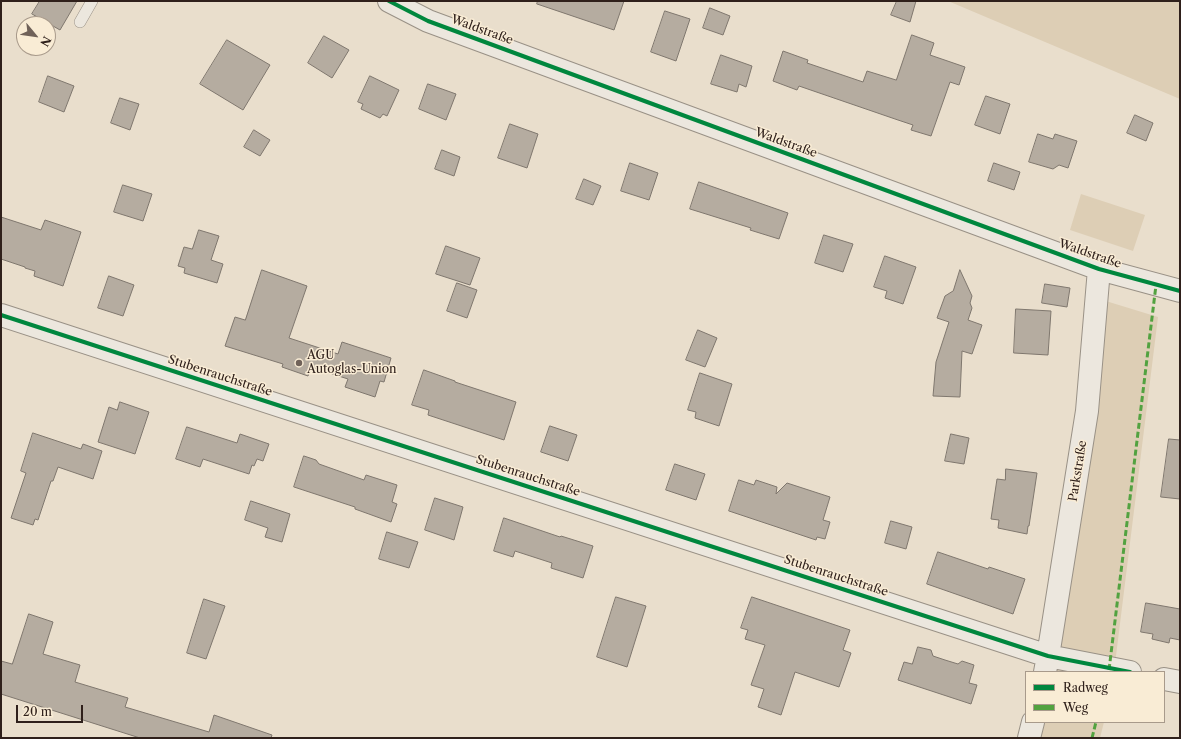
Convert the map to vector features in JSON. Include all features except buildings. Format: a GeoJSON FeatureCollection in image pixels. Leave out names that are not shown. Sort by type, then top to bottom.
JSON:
{"type":"FeatureCollection","features":[{"type":"Feature","properties":{"kind":"street","name":"Waldstraße"},"geometry":{"type":"LineString","coordinates":[[389,1],[428,21],[1098,269],[1180,291]]}},
{"type":"Feature","properties":{"kind":"street","name":"Parkstraße"},"geometry":{"type":"LineString","coordinates":[[1046,664],[1087,411],[1098,269]]}},
{"type":"Feature","properties":{"kind":"street","name":"Stubenrauchstraße"},"geometry":{"type":"LineString","coordinates":[[1,315],[1046,664],[1120,671]]}},
{"type":"Feature","properties":{"kind":"street"},"geometry":{"type":"LineString","coordinates":[[1165,679],[1180,682]]}},
{"type":"Feature","properties":{"kind":"street"},"geometry":{"type":"LineString","coordinates":[[1029,738],[1033,723]]}},
{"type":"Feature","properties":{"kind":"lane"},"geometry":{"type":"LineString","coordinates":[[80,22],[92,1]]}},
{"type":"Feature","properties":{"kind":"shaded area"},"geometry":{"type":"Polygon","coordinates":[[[948,1],[1180,1],[1180,99],[948,1]]]}},
{"type":"Feature","properties":{"kind":"shaded area"},"geometry":{"type":"Polygon","coordinates":[[[1081,194],[1145,215],[1133,251],[1070,230],[1081,194]]]}},
{"type":"Feature","properties":{"kind":"shaded area"},"geometry":{"type":"Polygon","coordinates":[[[1096,298],[1158,317],[1114,671],[1045,671],[1096,298]]]}},
{"type":"Feature","properties":{"kind":"shaded area"},"geometry":{"type":"Polygon","coordinates":[[[1033,723],[1104,723],[1100,738],[1029,738],[1033,723]]]}},
{"type":"Feature","properties":{"kind":"marked path"},"geometry":{"type":"LineString","coordinates":[[1109,670],[1156,285]]}},
{"type":"Feature","properties":{"kind":"marked path"},"geometry":{"type":"LineString","coordinates":[[1092,738],[1096,723]]}},
{"type":"Feature","properties":{"kind":"cycle path"},"geometry":{"type":"LineString","coordinates":[[389,1],[428,21],[1099,269],[1180,291]]}},
{"type":"Feature","properties":{"kind":"cycle path"},"geometry":{"type":"LineString","coordinates":[[1,315],[1048,656],[1125,671]]}},
{"type":"Feature","properties":{"kind":"place","name":"AGU Autoglas-Union"},"geometry":{"type":"Point","coordinates":[299,363]}}]}
